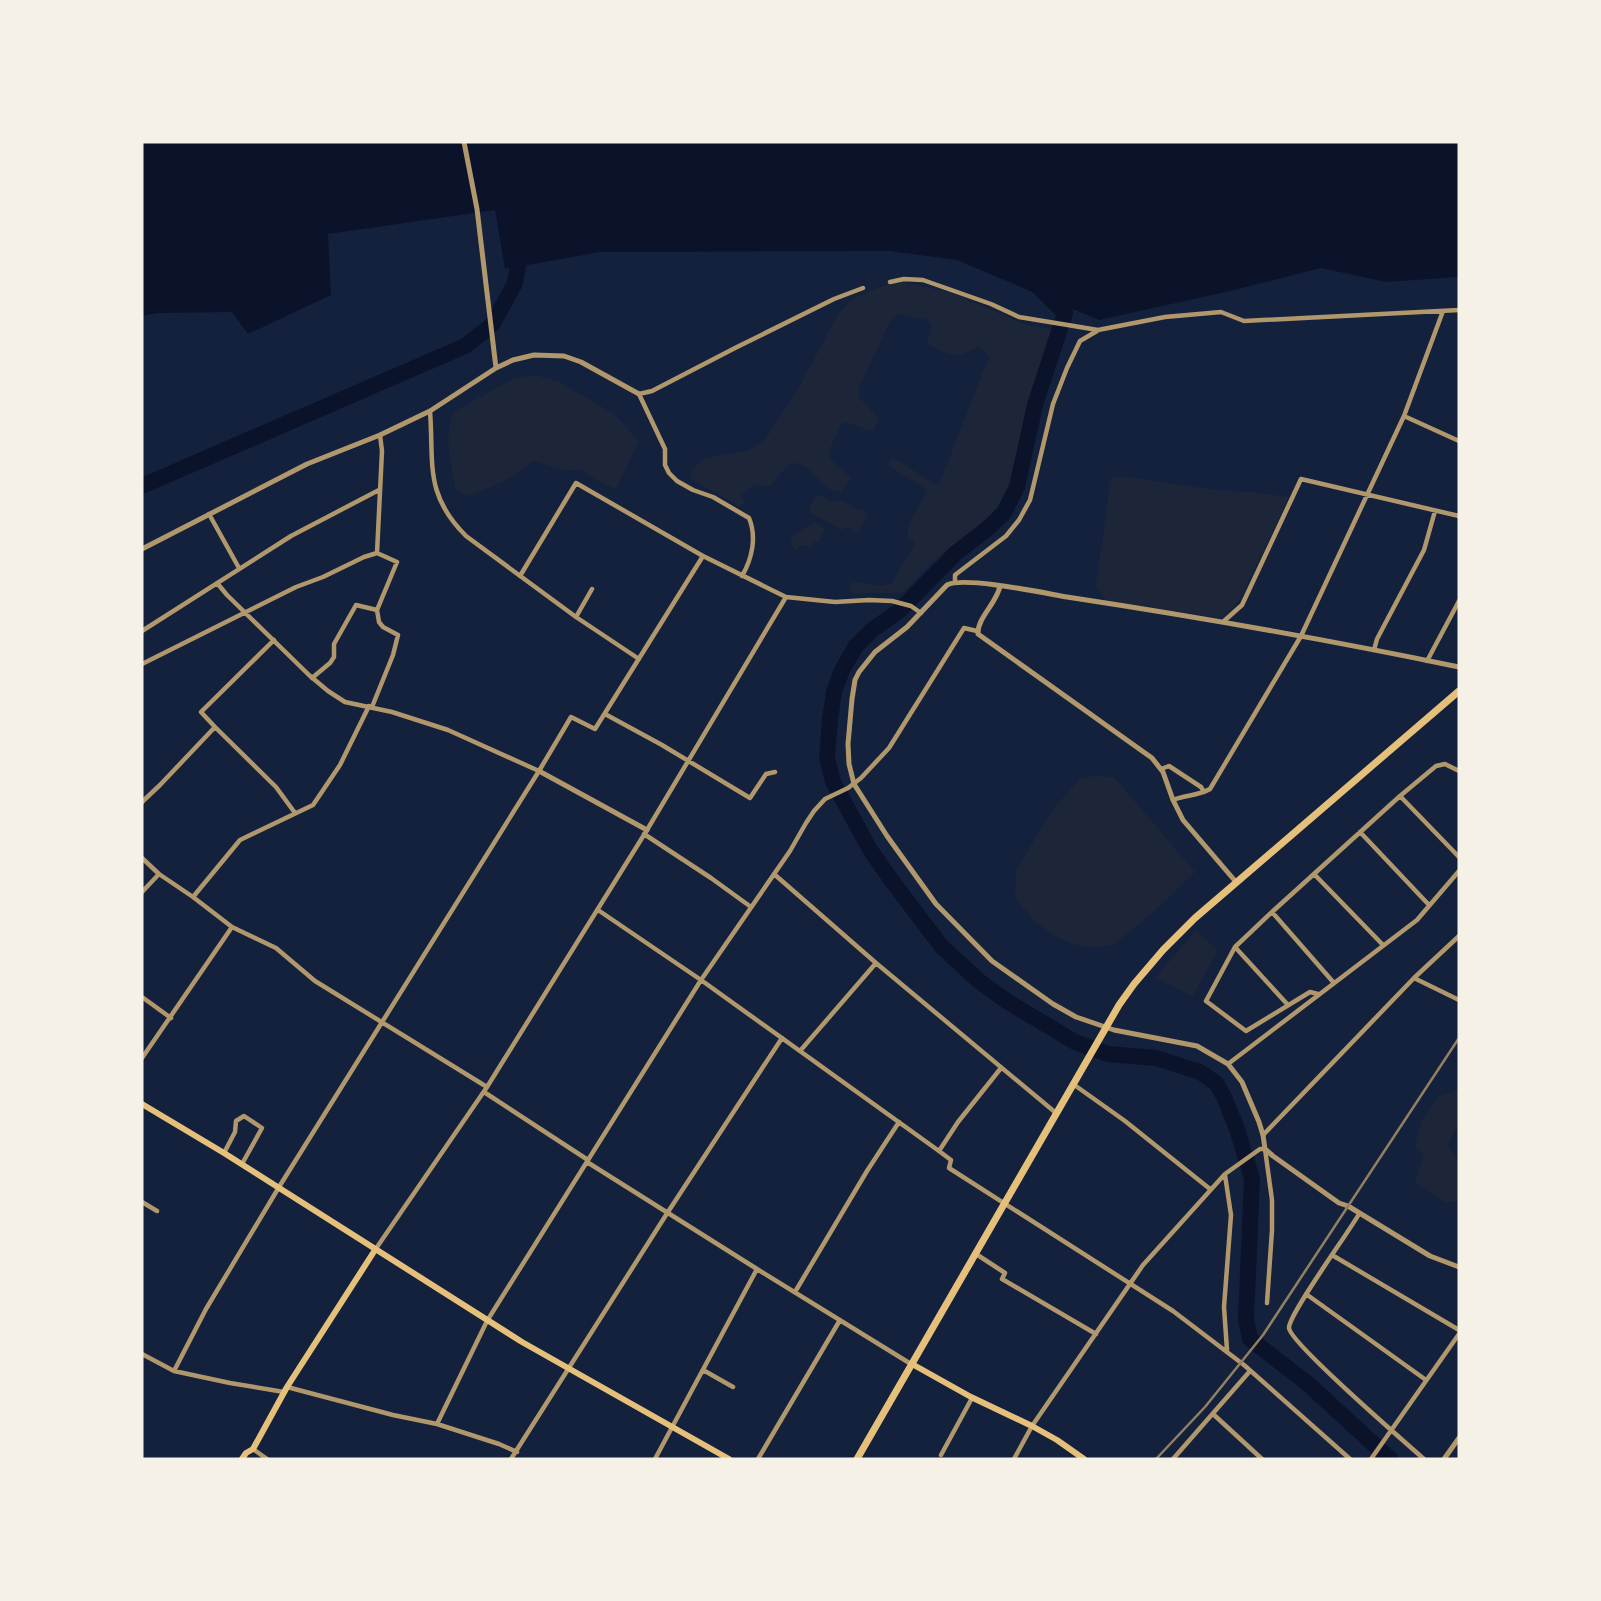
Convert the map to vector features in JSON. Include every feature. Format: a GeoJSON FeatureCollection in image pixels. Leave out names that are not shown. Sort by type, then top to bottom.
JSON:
{"type":"FeatureCollection","features":[{"type":"Feature","properties":{"kind":"main road"},"geometry":{"type":"LineString","coordinates":[[857,1459],[1056,1113],[1134,984],[1195,918],[1459,691]]}},
{"type":"Feature","properties":{"kind":"main road"},"geometry":{"type":"LineString","coordinates":[[142,1104],[279,1187],[487,1321],[729,1459]]}},
{"type":"Feature","properties":{"kind":"main road"},"geometry":{"type":"LineString","coordinates":[[242,1459],[253,1449],[285,1389],[375,1250]]}},
{"type":"Feature","properties":{"kind":"main road"},"geometry":{"type":"LineString","coordinates":[[912,1364],[972,1398],[1032,1426],[1084,1459]]}},
{"type":"Feature","properties":{"kind":"street"},"geometry":{"type":"LineString","coordinates":[[464,142],[477,209],[496,368]]}},
{"type":"Feature","properties":{"kind":"street"},"geometry":{"type":"LineString","coordinates":[[890,282],[904,279],[923,281],[991,304],[1019,317],[1098,330],[1165,317],[1221,312],[1244,321],[1459,310]]}},
{"type":"Feature","properties":{"kind":"street"},"geometry":{"type":"LineString","coordinates":[[639,394],[652,391],[737,346],[834,299],[863,288]]}},
{"type":"Feature","properties":{"kind":"street"},"geometry":{"type":"LineString","coordinates":[[1173,800],[1209,789],[1301,636],[1404,416],[1443,311]]}},
{"type":"Feature","properties":{"kind":"street"},"geometry":{"type":"LineString","coordinates":[[954,582],[956,575],[1006,536],[1019,520],[1030,500],[1053,404],[1067,368],[1080,341],[1098,330]]}},
{"type":"Feature","properties":{"kind":"street"},"geometry":{"type":"LineString","coordinates":[[142,549],[307,464],[380,435],[430,411],[513,360],[534,355],[564,356],[581,362],[639,394],[665,449],[665,466],[669,473],[677,481],[713,497],[749,518],[753,541],[751,559],[742,576]]}},
{"type":"Feature","properties":{"kind":"street"},"geometry":{"type":"LineString","coordinates":[[430,411],[432,472],[443,509],[452,522],[466,536],[520,576],[639,659]]}},
{"type":"Feature","properties":{"kind":"street"},"geometry":{"type":"LineString","coordinates":[[1404,416],[1459,441]]}},
{"type":"Feature","properties":{"kind":"street"},"geometry":{"type":"LineString","coordinates":[[377,552],[382,451],[380,435]]}},
{"type":"Feature","properties":{"kind":"street"},"geometry":{"type":"LineString","coordinates":[[1224,621],[1242,605],[1301,479],[1459,516]]}},
{"type":"Feature","properties":{"kind":"street"},"geometry":{"type":"LineString","coordinates":[[520,576],[576,482],[703,556],[786,597],[835,602],[892,601],[911,606],[922,614]]}},
{"type":"Feature","properties":{"kind":"street"},"geometry":{"type":"LineString","coordinates":[[142,631],[291,536],[379,490]]}},
{"type":"Feature","properties":{"kind":"street"},"geometry":{"type":"LineString","coordinates":[[1374,650],[1377,639],[1424,550],[1435,510]]}},
{"type":"Feature","properties":{"kind":"street"},"geometry":{"type":"LineString","coordinates":[[209,514],[240,568]]}},
{"type":"Feature","properties":{"kind":"street"},"geometry":{"type":"LineString","coordinates":[[142,664],[296,587],[364,557],[377,552],[397,562],[377,610],[379,622],[383,627],[398,635],[393,655],[371,707],[340,765],[313,805],[240,840],[193,897]]}},
{"type":"Feature","properties":{"kind":"street"},"geometry":{"type":"LineString","coordinates":[[174,1371],[206,1309],[279,1187],[383,1024],[571,717],[596,729],[703,556]]}},
{"type":"Feature","properties":{"kind":"street"},"geometry":{"type":"LineString","coordinates":[[1267,1303],[1272,1200],[1264,1135],[1242,1082],[1228,1064],[1197,1046],[1106,1028],[1076,1017],[1053,1004],[992,961],[936,904],[887,836],[854,783],[848,744],[855,680],[874,652],[922,614],[947,585],[954,582],[1000,586],[1224,621],[1459,667]]}},
{"type":"Feature","properties":{"kind":"street"},"geometry":{"type":"LineString","coordinates":[[218,583],[312,678],[345,702],[448,730],[540,771],[646,832],[751,907]]}},
{"type":"Feature","properties":{"kind":"street"},"geometry":{"type":"LineString","coordinates":[[977,631],[998,595],[1000,586]]}},
{"type":"Feature","properties":{"kind":"street"},"geometry":{"type":"LineString","coordinates":[[576,617],[592,589]]}},
{"type":"Feature","properties":{"kind":"street"},"geometry":{"type":"LineString","coordinates":[[375,1250],[486,1089],[646,832],[786,597]]}},
{"type":"Feature","properties":{"kind":"street"},"geometry":{"type":"LineString","coordinates":[[1427,661],[1459,601]]}},
{"type":"Feature","properties":{"kind":"street"},"geometry":{"type":"LineString","coordinates":[[312,678],[334,657],[334,644],[356,605],[377,610]]}},
{"type":"Feature","properties":{"kind":"street"},"geometry":{"type":"LineString","coordinates":[[437,1424],[487,1321],[701,980],[806,823],[825,799],[848,788],[871,769],[889,748],[964,628],[977,631],[980,636],[1152,758],[1161,769],[1178,811],[1189,829],[1236,883]]}},
{"type":"Feature","properties":{"kind":"street"},"geometry":{"type":"LineString","coordinates":[[274,640],[201,712],[276,787],[295,813]]}},
{"type":"Feature","properties":{"kind":"street"},"geometry":{"type":"LineString","coordinates":[[605,714],[750,798],[766,774],[775,772]]}},
{"type":"Feature","properties":{"kind":"street"},"geometry":{"type":"LineString","coordinates":[[142,802],[215,727]]}},
{"type":"Feature","properties":{"kind":"street"},"geometry":{"type":"LineString","coordinates":[[1318,995],[1310,992],[1246,1031],[1206,1000],[1235,947],[1360,832],[1436,766],[1445,764],[1459,771]]}},
{"type":"Feature","properties":{"kind":"street"},"geometry":{"type":"LineString","coordinates":[[1161,769],[1168,766],[1201,787],[1204,792]]}},
{"type":"Feature","properties":{"kind":"street"},"geometry":{"type":"LineString","coordinates":[[1400,796],[1459,857]]}},
{"type":"Feature","properties":{"kind":"street"},"geometry":{"type":"LineString","coordinates":[[1360,832],[1430,905]]}},
{"type":"Feature","properties":{"kind":"street"},"geometry":{"type":"LineString","coordinates":[[142,858],[232,928],[276,948],[315,981],[423,1046],[588,1161],[912,1364]]}},
{"type":"Feature","properties":{"kind":"street"},"geometry":{"type":"LineString","coordinates":[[1228,1064],[1417,920],[1459,870]]}},
{"type":"Feature","properties":{"kind":"street"},"geometry":{"type":"LineString","coordinates":[[142,892],[159,873]]}},
{"type":"Feature","properties":{"kind":"street"},"geometry":{"type":"LineString","coordinates":[[774,874],[1056,1113]]}},
{"type":"Feature","properties":{"kind":"street"},"geometry":{"type":"LineString","coordinates":[[1314,874],[1383,945]]}},
{"type":"Feature","properties":{"kind":"street"},"geometry":{"type":"LineString","coordinates":[[598,909],[939,1151],[951,1160],[949,1168],[1131,1283],[1227,1351],[1350,1459]]}},
{"type":"Feature","properties":{"kind":"street"},"geometry":{"type":"LineString","coordinates":[[1272,912],[1334,984]]}},
{"type":"Feature","properties":{"kind":"street"},"geometry":{"type":"LineString","coordinates":[[142,1058],[232,928]]}},
{"type":"Feature","properties":{"kind":"street"},"geometry":{"type":"LineString","coordinates":[[1264,1135],[1414,978],[1459,936]]}},
{"type":"Feature","properties":{"kind":"street"},"geometry":{"type":"LineString","coordinates":[[1235,947],[1288,1004]]}},
{"type":"Feature","properties":{"kind":"street"},"geometry":{"type":"LineString","coordinates":[[800,1051],[876,963]]}},
{"type":"Feature","properties":{"kind":"street"},"geometry":{"type":"LineString","coordinates":[[1414,978],[1459,1000]]}},
{"type":"Feature","properties":{"kind":"street"},"geometry":{"type":"LineString","coordinates":[[142,997],[171,1018]]}},
{"type":"Feature","properties":{"kind":"street"},"geometry":{"type":"LineString","coordinates":[[511,1459],[782,1038]]}},
{"type":"Feature","properties":{"kind":"street"},"geometry":{"type":"LineString","coordinates":[[939,1151],[958,1122],[1001,1068]]}},
{"type":"Feature","properties":{"kind":"street"},"geometry":{"type":"LineString","coordinates":[[1073,1084],[1210,1189]]}},
{"type":"Feature","properties":{"kind":"street"},"geometry":{"type":"LineString","coordinates":[[224,1153],[235,1132],[236,1121],[244,1116],[262,1128],[242,1164]]}},
{"type":"Feature","properties":{"kind":"street"},"geometry":{"type":"LineString","coordinates":[[795,1292],[899,1122]]}},
{"type":"Feature","properties":{"kind":"street"},"geometry":{"type":"LineString","coordinates":[[1014,1459],[1032,1426],[1143,1265],[1225,1174],[1260,1149],[1265,1149],[1339,1203],[1430,1256],[1459,1267]]}},
{"type":"Feature","properties":{"kind":"street"},"geometry":{"type":"LineString","coordinates":[[1225,1174],[1231,1215],[1224,1307],[1227,1351]]}},
{"type":"Feature","properties":{"kind":"street"},"geometry":{"type":"LineString","coordinates":[[142,1202],[157,1211]]}},
{"type":"Feature","properties":{"kind":"street"},"geometry":{"type":"LineString","coordinates":[[1359,1214],[1306,1294],[1288,1327],[1291,1334],[1320,1365],[1424,1459]]}},
{"type":"Feature","properties":{"kind":"street"},"geometry":{"type":"LineString","coordinates":[[975,1253],[1005,1273],[1002,1279],[1096,1334]]}},
{"type":"Feature","properties":{"kind":"street"},"geometry":{"type":"LineString","coordinates":[[1332,1255],[1459,1332],[1371,1459]]}},
{"type":"Feature","properties":{"kind":"street"},"geometry":{"type":"LineString","coordinates":[[654,1459],[757,1269]]}},
{"type":"Feature","properties":{"kind":"street"},"geometry":{"type":"LineString","coordinates":[[1306,1294],[1426,1380]]}},
{"type":"Feature","properties":{"kind":"street"},"geometry":{"type":"LineString","coordinates":[[758,1459],[840,1320]]}},
{"type":"Feature","properties":{"kind":"street"},"geometry":{"type":"LineString","coordinates":[[142,1354],[174,1371],[230,1383],[285,1389],[437,1424],[517,1452]]}},
{"type":"Feature","properties":{"kind":"street"},"geometry":{"type":"LineString","coordinates":[[702,1370],[733,1387]]}},
{"type":"Feature","properties":{"kind":"street"},"geometry":{"type":"LineString","coordinates":[[1173,1459],[1250,1371]]}},
{"type":"Feature","properties":{"kind":"street"},"geometry":{"type":"LineString","coordinates":[[941,1455],[972,1398]]}},
{"type":"Feature","properties":{"kind":"street"},"geometry":{"type":"LineString","coordinates":[[1213,1413],[1262,1459]]}},
{"type":"Feature","properties":{"kind":"street"},"geometry":{"type":"LineString","coordinates":[[1444,1459],[1459,1438]]}},
{"type":"Feature","properties":{"kind":"street"},"geometry":{"type":"LineString","coordinates":[[253,1449],[267,1459]]}},
{"type":"Feature","properties":{"kind":"shaded area"},"geometry":{"type":"Polygon","coordinates":[[[142,142],[1459,142],[1459,277],[1386,282],[1321,268],[1099,320],[957,260],[889,251],[600,252],[505,269],[495,210],[328,234],[331,295],[248,334],[232,312],[158,313],[142,316],[142,142]]]}},
{"type":"Feature","properties":{"kind":"shaded area"},"geometry":{"type":"Polygon","coordinates":[[[905,282],[955,294],[1024,324],[1054,332],[1033,389],[1009,484],[997,507],[988,518],[929,565],[901,593],[854,593],[850,585],[853,582],[881,586],[892,583],[914,545],[914,541],[908,537],[908,530],[926,489],[888,463],[891,459],[898,460],[934,484],[940,482],[989,357],[981,349],[975,348],[960,355],[938,350],[927,344],[931,325],[927,319],[899,314],[890,321],[859,388],[859,397],[878,418],[878,422],[870,431],[846,422],[841,424],[829,451],[830,459],[850,477],[841,492],[826,487],[806,467],[791,463],[768,487],[756,484],[740,495],[745,502],[739,506],[690,477],[692,469],[706,458],[747,451],[765,440],[803,380],[838,314],[853,298],[886,285],[905,282]]]}},
{"type":"Feature","properties":{"kind":"shaded area"},"geometry":{"type":"Polygon","coordinates":[[[535,375],[560,382],[614,414],[639,441],[616,489],[581,469],[569,471],[533,461],[511,477],[476,493],[466,496],[455,488],[448,439],[455,411],[514,378],[535,375]]]}},
{"type":"Feature","properties":{"kind":"shaded area"},"geometry":{"type":"Polygon","coordinates":[[[1120,476],[1289,497],[1241,597],[1221,618],[1106,600],[1096,586],[1111,478],[1120,476]]]}},
{"type":"Feature","properties":{"kind":"shaded area"},"geometry":{"type":"Polygon","coordinates":[[[822,495],[830,501],[844,501],[867,513],[859,530],[849,527],[841,530],[810,512],[810,505],[816,496],[822,495]]]}},
{"type":"Feature","properties":{"kind":"shaded area"},"geometry":{"type":"Polygon","coordinates":[[[814,522],[825,528],[820,541],[812,543],[810,547],[802,545],[794,550],[791,542],[793,536],[814,522]]]}},
{"type":"Feature","properties":{"kind":"shaded area"},"geometry":{"type":"Polygon","coordinates":[[[1094,776],[1114,777],[1195,872],[1149,916],[1114,944],[1097,948],[1076,945],[1057,937],[1034,921],[1015,898],[1016,870],[1053,809],[1080,779],[1094,776]]]}},
{"type":"Feature","properties":{"kind":"shaded area"},"geometry":{"type":"Polygon","coordinates":[[[1195,931],[1218,950],[1192,997],[1156,977],[1195,931]]]}},
{"type":"Feature","properties":{"kind":"shaded area"},"geometry":{"type":"Polygon","coordinates":[[[1459,1090],[1459,1130],[1456,1129],[1447,1146],[1459,1160],[1459,1202],[1444,1202],[1415,1182],[1424,1154],[1415,1149],[1421,1122],[1438,1096],[1459,1090]]]}},
{"type":"Feature","properties":{"kind":"waterway"},"geometry":{"type":"LineString","coordinates":[[142,486],[465,346],[492,325],[515,283],[521,248]]}},
{"type":"Feature","properties":{"kind":"waterway"},"geometry":{"type":"LineString","coordinates":[[1039,287],[1065,313],[1035,405],[1017,487],[1004,513],[956,553],[899,611],[872,630],[856,646],[842,670],[834,692],[827,758],[833,782],[871,851],[892,881],[942,947],[979,981],[1008,1002],[1075,1042],[1108,1054],[1156,1058],[1200,1072],[1216,1083],[1237,1129],[1252,1179],[1246,1320],[1250,1339],[1307,1383],[1390,1459]]}},
{"type":"Feature","properties":{"kind":"railway"},"geometry":{"type":"LineString","coordinates":[[1156,1459],[1205,1407],[1263,1335],[1459,1038]]}}]}
